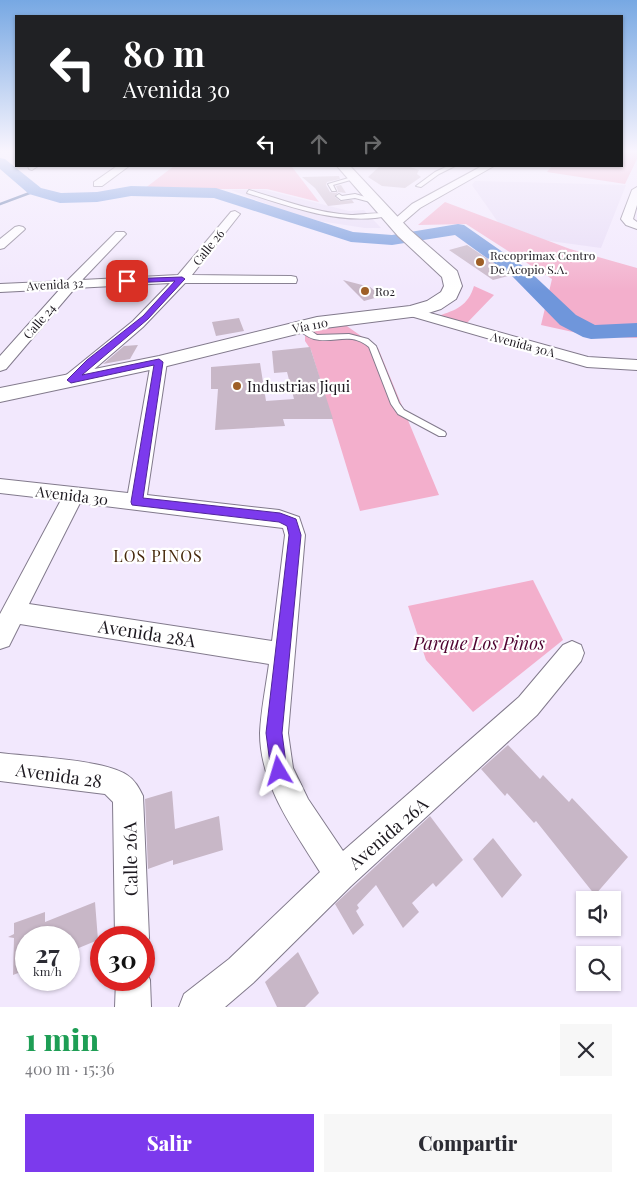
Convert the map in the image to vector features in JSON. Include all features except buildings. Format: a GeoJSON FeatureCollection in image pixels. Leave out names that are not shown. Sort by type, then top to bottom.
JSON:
{"type":"FeatureCollection","features":[{"type":"Feature","properties":{"kind":"main road","name":"Vía 110"},"geometry":{"type":"LineString","coordinates":[[0,395],[159,362],[300,327],[358,317],[412,312],[434,305],[449,294],[453,286],[451,276],[400,229],[370,197]]}},
{"type":"Feature","properties":{"kind":"street"},"geometry":{"type":"LineString","coordinates":[[400,229],[416,206],[432,197]]}},
{"type":"Feature","properties":{"kind":"street"},"geometry":{"type":"LineString","coordinates":[[633,225],[627,219],[635,197]]}},
{"type":"Feature","properties":{"kind":"street","name":"Calle 26"},"geometry":{"type":"LineString","coordinates":[[71,380],[90,362],[146,317],[182,279],[235,214]]}},
{"type":"Feature","properties":{"kind":"street"},"geometry":{"type":"LineString","coordinates":[[0,245],[19,229]]}},
{"type":"Feature","properties":{"kind":"street","name":"Calle 24"},"geometry":{"type":"LineString","coordinates":[[0,366],[72,283],[120,234]]}},
{"type":"Feature","properties":{"kind":"street","name":"Avenida 32"},"geometry":{"type":"LineString","coordinates":[[0,288],[182,279],[291,280]]}},
{"type":"Feature","properties":{"kind":"street","name":"Avenida 30A"},"geometry":{"type":"LineString","coordinates":[[412,312],[587,362],[637,365]]}},
{"type":"Feature","properties":{"kind":"street"},"geometry":{"type":"LineString","coordinates":[[136,502],[159,362]]}},
{"type":"Feature","properties":{"kind":"street","name":"Avenida 30"},"geometry":{"type":"LineString","coordinates":[[0,486],[74,496],[280,518],[292,523],[295,535],[282,654]]}},
{"type":"Feature","properties":{"kind":"street"},"geometry":{"type":"LineString","coordinates":[[0,638],[74,496]]}},
{"type":"Feature","properties":{"kind":"street","name":"Avenida 28A"},"geometry":{"type":"LineString","coordinates":[[13,612],[282,654]]}},
{"type":"Feature","properties":{"kind":"street","name":"Avenida 26A"},"geometry":{"type":"LineString","coordinates":[[197,1007],[241,971],[340,875],[528,706],[572,653]]}},
{"type":"Feature","properties":{"kind":"street"},"geometry":{"type":"LineString","coordinates":[[282,654],[274,733],[279,771],[298,809],[340,875]]}},
{"type":"Feature","properties":{"kind":"street","name":"Avenida 28"},"geometry":{"type":"LineString","coordinates":[[0,767],[105,780],[117,785]]}},
{"type":"Feature","properties":{"kind":"street","name":"Calle 26A"},"geometry":{"type":"LineString","coordinates":[[117,785],[128,796],[132,926]]}},
{"type":"Feature","properties":{"kind":"street"},"geometry":{"type":"LineString","coordinates":[[133,991],[133,1007]]}},
{"type":"Feature","properties":{"kind":"lane"},"geometry":{"type":"LineString","coordinates":[[266,197],[333,216],[366,218],[400,229]]}},
{"type":"Feature","properties":{"kind":"lane"},"geometry":{"type":"LineString","coordinates":[[359,197],[374,201]]}},
{"type":"Feature","properties":{"kind":"lane"},"geometry":{"type":"LineString","coordinates":[[300,327],[311,336],[358,336],[367,341],[372,346],[395,404],[401,412],[442,434]]}},
{"type":"Feature","properties":{"kind":"shaded area"},"geometry":{"type":"Polygon","coordinates":[[[249,197],[293,197],[349,211],[364,210],[381,228],[365,228],[319,221],[290,213],[249,197]]]}},
{"type":"Feature","properties":{"kind":"shaded area"},"geometry":{"type":"Polygon","coordinates":[[[480,197],[621,197],[601,248],[507,235],[480,197]]]}},
{"type":"Feature","properties":{"kind":"green space"},"geometry":{"type":"Polygon","coordinates":[[[299,197],[315,197],[319,202],[299,197]]]}},
{"type":"Feature","properties":{"kind":"green space"},"geometry":{"type":"Polygon","coordinates":[[[445,202],[570,249],[637,268],[637,338],[591,336],[541,325],[552,279],[466,224],[418,225],[445,202]]]}},
{"type":"Feature","properties":{"kind":"green space"},"geometry":{"type":"Polygon","coordinates":[[[474,286],[494,295],[465,325],[438,316],[450,312],[465,303],[474,286]]]}},
{"type":"Feature","properties":{"kind":"green space"},"geometry":{"type":"Polygon","coordinates":[[[344,324],[378,348],[439,495],[360,511],[311,350],[305,341],[305,333],[344,324]]]}},
{"type":"Feature","properties":{"kind":"green space","name":"Parque Los Pinos"},"geometry":{"type":"Polygon","coordinates":[[[533,580],[563,640],[473,712],[426,660],[408,606],[533,580]]]}},
{"type":"Feature","properties":{"kind":"waterway"},"geometry":{"type":"LineString","coordinates":[[0,204],[19,197]]}},
{"type":"Feature","properties":{"kind":"waterway"},"geometry":{"type":"LineString","coordinates":[[56,197],[97,197]]}},
{"type":"Feature","properties":{"kind":"waterway"},"geometry":{"type":"LineString","coordinates":[[228,197],[351,237],[392,240],[458,229],[520,273],[568,320],[591,332],[637,330]]}},
{"type":"Feature","properties":{"kind":"place","name":"Recoprimax Centro De Acopio S.A."},"geometry":{"type":"Point","coordinates":[480,262]}},
{"type":"Feature","properties":{"kind":"place","name":"Ro2"},"geometry":{"type":"Point","coordinates":[365,291]}},
{"type":"Feature","properties":{"kind":"place","name":"Industrias Jiqui"},"geometry":{"type":"Point","coordinates":[237,386]}},
{"type":"Feature","properties":{"kind":"district","name":"LOS PINOS"},"geometry":{"type":"Point","coordinates":[158,555]}},
{"type":"Feature","properties":{"kind":"route"},"geometry":{"type":"LineString","coordinates":[[127,281],[182,279],[146,317],[90,362],[71,380],[159,362],[136,502],[280,518],[292,523],[295,535],[274,733],[279,771]]}}]}
